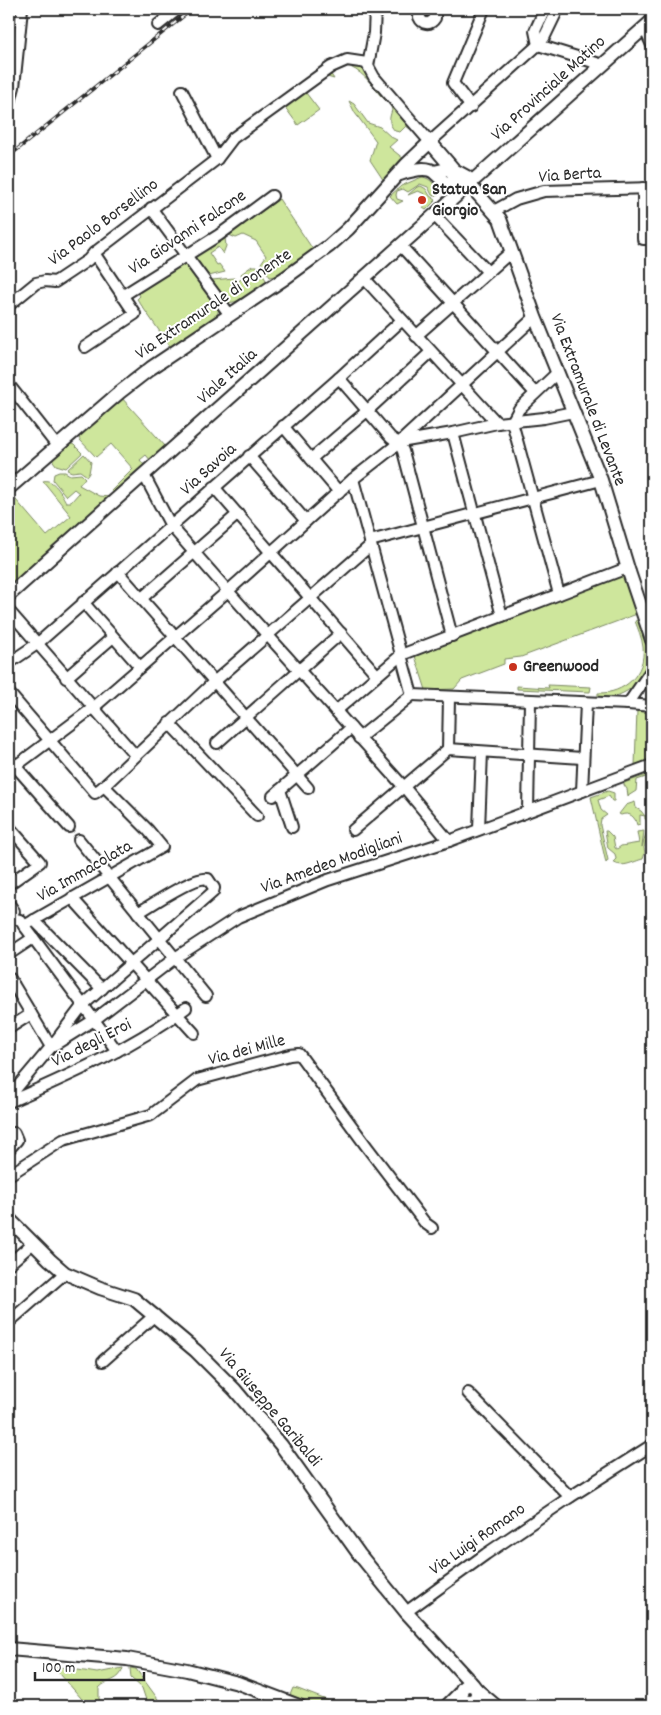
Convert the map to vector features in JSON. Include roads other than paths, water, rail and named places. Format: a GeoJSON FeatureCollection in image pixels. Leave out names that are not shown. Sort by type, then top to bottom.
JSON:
{"type":"FeatureCollection","features":[{"type":"Feature","properties":{"kind":"main road","name":"Via Provinciale Matino"},"geometry":{"type":"LineString","coordinates":[[465,187],[652,21]]}},
{"type":"Feature","properties":{"kind":"main road","name":"Via Extramurale di Levante"},"geometry":{"type":"LineString","coordinates":[[430,142],[450,166],[467,177],[465,187],[494,211],[500,219],[535,317],[601,480],[652,640]]}},
{"type":"Feature","properties":{"kind":"main road","name":"Via Extramurale di Ponente"},"geometry":{"type":"LineString","coordinates":[[9,488],[120,392],[151,368],[329,246],[348,229],[400,174],[407,164],[430,142]]}},
{"type":"Feature","properties":{"kind":"main road"},"geometry":{"type":"LineString","coordinates":[[400,174],[416,170],[434,172],[450,166]]}},
{"type":"Feature","properties":{"kind":"main road"},"geometry":{"type":"LineString","coordinates":[[434,172],[442,182],[450,187],[465,187]]}},
{"type":"Feature","properties":{"kind":"main road"},"geometry":{"type":"LineString","coordinates":[[438,211],[444,196],[442,182]]}},
{"type":"Feature","properties":{"kind":"main road","name":"Viale Italia"},"geometry":{"type":"LineString","coordinates":[[9,595],[465,187]]}},
{"type":"Feature","properties":{"kind":"main road","name":"Via Giuseppe Garibaldi"},"geometry":{"type":"LineString","coordinates":[[9,1219],[65,1273],[100,1288],[134,1299],[196,1351],[235,1390],[281,1445],[359,1554],[406,1612],[459,1671],[468,1695]]}},
{"type":"Feature","properties":{"kind":"main road"},"geometry":{"type":"LineString","coordinates":[[9,1649],[126,1660],[187,1670],[238,1683],[299,1706]]}},
{"type":"Feature","properties":{"kind":"main road"},"geometry":{"type":"LineString","coordinates":[[447,1706],[468,1695],[493,1703]]}},
{"type":"Feature","properties":{"kind":"street"},"geometry":{"type":"LineString","coordinates":[[9,106],[14,87],[22,9]]}},
{"type":"Feature","properties":{"kind":"street"},"geometry":{"type":"LineString","coordinates":[[158,25],[178,9]]}},
{"type":"Feature","properties":{"kind":"street"},"geometry":{"type":"LineString","coordinates":[[375,9],[374,33],[367,63],[371,73],[430,142],[538,45],[544,38],[558,9]]}},
{"type":"Feature","properties":{"kind":"street"},"geometry":{"type":"LineString","coordinates":[[423,9],[419,16],[427,24],[435,18],[435,12],[432,9]]}},
{"type":"Feature","properties":{"kind":"street"},"geometry":{"type":"LineString","coordinates":[[471,107],[452,83],[484,9]]}},
{"type":"Feature","properties":{"kind":"street"},"geometry":{"type":"LineString","coordinates":[[538,45],[535,31],[545,9]]}},
{"type":"Feature","properties":{"kind":"street"},"geometry":{"type":"LineString","coordinates":[[652,29],[647,34],[652,45]]}},
{"type":"Feature","properties":{"kind":"street"},"geometry":{"type":"LineString","coordinates":[[538,45],[603,65]]}},
{"type":"Feature","properties":{"kind":"street","name":"Via Paolo Borsellino"},"geometry":{"type":"LineString","coordinates":[[9,305],[36,283],[54,282],[88,260],[94,253],[151,208],[216,159],[233,138],[331,67],[347,60],[367,63]]}},
{"type":"Feature","properties":{"kind":"street"},"geometry":{"type":"LineString","coordinates":[[182,90],[216,159]]}},
{"type":"Feature","properties":{"kind":"street"},"geometry":{"type":"LineString","coordinates":[[648,188],[648,239]]}},
{"type":"Feature","properties":{"kind":"street","name":"Via Berta"},"geometry":{"type":"LineString","coordinates":[[494,211],[516,199],[544,191],[648,188]]}},
{"type":"Feature","properties":{"kind":"street","name":"Via Giovanni Falcone"},"geometry":{"type":"LineString","coordinates":[[122,296],[218,235],[272,196]]}},
{"type":"Feature","properties":{"kind":"street"},"geometry":{"type":"LineString","coordinates":[[151,208],[230,315]]}},
{"type":"Feature","properties":{"kind":"street"},"geometry":{"type":"LineString","coordinates":[[438,211],[488,272]]}},
{"type":"Feature","properties":{"kind":"street"},"geometry":{"type":"LineString","coordinates":[[400,245],[535,392]]}},
{"type":"Feature","properties":{"kind":"street"},"geometry":{"type":"LineString","coordinates":[[416,336],[512,251]]}},
{"type":"Feature","properties":{"kind":"street"},"geometry":{"type":"LineString","coordinates":[[85,347],[135,314],[94,253]]}},
{"type":"Feature","properties":{"kind":"street"},"geometry":{"type":"LineString","coordinates":[[364,278],[497,424]]}},
{"type":"Feature","properties":{"kind":"street"},"geometry":{"type":"LineString","coordinates":[[69,827],[11,766],[50,741],[140,668],[353,479],[399,442],[535,317]]}},
{"type":"Feature","properties":{"kind":"street","name":"Via Savoia"},"geometry":{"type":"LineString","coordinates":[[9,662],[37,644],[339,378],[402,320]]}},
{"type":"Feature","properties":{"kind":"street"},"geometry":{"type":"LineString","coordinates":[[311,459],[431,352]]}},
{"type":"Feature","properties":{"kind":"street"},"geometry":{"type":"LineString","coordinates":[[557,373],[519,409],[512,422],[559,594]]}},
{"type":"Feature","properties":{"kind":"street"},"geometry":{"type":"LineString","coordinates":[[339,378],[391,438],[399,442],[573,412]]}},
{"type":"Feature","properties":{"kind":"street"},"geometry":{"type":"LineString","coordinates":[[9,385],[57,446]]}},
{"type":"Feature","properties":{"kind":"street"},"geometry":{"type":"LineString","coordinates":[[283,426],[339,492]]}},
{"type":"Feature","properties":{"kind":"street"},"geometry":{"type":"LineString","coordinates":[[453,434],[502,616]]}},
{"type":"Feature","properties":{"kind":"street"},"geometry":{"type":"LineString","coordinates":[[399,442],[403,450],[452,636]]}},
{"type":"Feature","properties":{"kind":"street"},"geometry":{"type":"LineString","coordinates":[[249,456],[306,521]]}},
{"type":"Feature","properties":{"kind":"street"},"geometry":{"type":"LineString","coordinates":[[144,474],[171,526],[350,728],[404,786],[449,841]]}},
{"type":"Feature","properties":{"kind":"street"},"geometry":{"type":"LineString","coordinates":[[353,479],[412,695]]}},
{"type":"Feature","properties":{"kind":"street"},"geometry":{"type":"LineString","coordinates":[[9,693],[95,793],[214,682],[371,543],[474,513],[601,480]]}},
{"type":"Feature","properties":{"kind":"street"},"geometry":{"type":"LineString","coordinates":[[214,487],[377,675]]}},
{"type":"Feature","properties":{"kind":"street"},"geometry":{"type":"LineString","coordinates":[[142,598],[238,514]]}},
{"type":"Feature","properties":{"kind":"street"},"geometry":{"type":"LineString","coordinates":[[336,711],[401,655],[628,568]]}},
{"type":"Feature","properties":{"kind":"street"},"geometry":{"type":"LineString","coordinates":[[118,572],[308,788]]}},
{"type":"Feature","properties":{"kind":"street"},"geometry":{"type":"LineString","coordinates":[[83,602],[140,668]]}},
{"type":"Feature","properties":{"kind":"street"},"geometry":{"type":"LineString","coordinates":[[9,611],[135,755]]}},
{"type":"Feature","properties":{"kind":"street"},"geometry":{"type":"LineString","coordinates":[[217,743],[340,633]]}},
{"type":"Feature","properties":{"kind":"street"},"geometry":{"type":"LineString","coordinates":[[66,678],[113,636]]}},
{"type":"Feature","properties":{"kind":"street"},"geometry":{"type":"LineString","coordinates":[[628,704],[652,669]]}},
{"type":"Feature","properties":{"kind":"street"},"geometry":{"type":"LineString","coordinates":[[359,738],[412,695],[652,706]]}},
{"type":"Feature","properties":{"kind":"street"},"geometry":{"type":"LineString","coordinates":[[448,698],[448,749]]}},
{"type":"Feature","properties":{"kind":"street"},"geometry":{"type":"LineString","coordinates":[[528,811],[530,701]]}},
{"type":"Feature","properties":{"kind":"street"},"geometry":{"type":"LineString","coordinates":[[582,791],[586,703]]}},
{"type":"Feature","properties":{"kind":"street"},"geometry":{"type":"LineString","coordinates":[[169,723],[257,816]]}},
{"type":"Feature","properties":{"kind":"street"},"geometry":{"type":"LineString","coordinates":[[292,828],[276,793],[350,728]]}},
{"type":"Feature","properties":{"kind":"street"},"geometry":{"type":"LineString","coordinates":[[353,830],[448,749],[582,758]]}},
{"type":"Feature","properties":{"kind":"street"},"geometry":{"type":"LineString","coordinates":[[479,829],[482,752]]}},
{"type":"Feature","properties":{"kind":"street","name":"Via Amedeo Modigliani"},"geometry":{"type":"LineString","coordinates":[[51,1047],[94,1020],[145,979],[238,917],[328,880],[449,841],[652,765]]}},
{"type":"Feature","properties":{"kind":"street","name":"Via Immacolata"},"geometry":{"type":"LineString","coordinates":[[24,926],[162,847],[148,830],[104,786]]}},
{"type":"Feature","properties":{"kind":"street"},"geometry":{"type":"LineString","coordinates":[[9,827],[40,862],[9,884]]}},
{"type":"Feature","properties":{"kind":"street"},"geometry":{"type":"LineString","coordinates":[[79,840],[206,996]]}},
{"type":"Feature","properties":{"kind":"street"},"geometry":{"type":"LineString","coordinates":[[9,1097],[83,1005],[213,892],[214,888],[208,879],[203,877],[138,913]]}},
{"type":"Feature","properties":{"kind":"street"},"geometry":{"type":"LineString","coordinates":[[72,898],[194,1033]]}},
{"type":"Feature","properties":{"kind":"street"},"geometry":{"type":"LineString","coordinates":[[11,911],[20,920],[117,1051]]}},
{"type":"Feature","properties":{"kind":"street"},"geometry":{"type":"LineString","coordinates":[[34,920],[102,989]]}},
{"type":"Feature","properties":{"kind":"street"},"geometry":{"type":"LineString","coordinates":[[9,954],[33,938]]}},
{"type":"Feature","properties":{"kind":"street"},"geometry":{"type":"LineString","coordinates":[[9,977],[51,1047]]}},
{"type":"Feature","properties":{"kind":"street","name":"Via degli Eroi"},"geometry":{"type":"LineString","coordinates":[[9,1102],[117,1051],[161,1027],[186,1008]]}},
{"type":"Feature","properties":{"kind":"street"},"geometry":{"type":"LineString","coordinates":[[9,1028],[32,1014]]}},
{"type":"Feature","properties":{"kind":"street","name":"Via dei Mille"},"geometry":{"type":"LineString","coordinates":[[9,1175],[63,1140],[151,1116],[197,1080],[299,1054],[367,1148],[425,1223],[432,1228]]}},
{"type":"Feature","properties":{"kind":"street"},"geometry":{"type":"LineString","coordinates":[[9,1134],[14,1133],[17,1140],[9,1149]]}},
{"type":"Feature","properties":{"kind":"street"},"geometry":{"type":"LineString","coordinates":[[9,1264],[33,1243]]}},
{"type":"Feature","properties":{"kind":"street"},"geometry":{"type":"LineString","coordinates":[[9,1322],[65,1273]]}},
{"type":"Feature","properties":{"kind":"street"},"geometry":{"type":"LineString","coordinates":[[103,1361],[155,1315]]}},
{"type":"Feature","properties":{"kind":"street"},"geometry":{"type":"LineString","coordinates":[[468,1393],[570,1496]]}},
{"type":"Feature","properties":{"kind":"street","name":"Via Luigi Romano"},"geometry":{"type":"LineString","coordinates":[[406,1612],[570,1496],[652,1445]]}},
{"type":"Feature","properties":{"kind":"railway"},"geometry":{"type":"LineString","coordinates":[[9,156],[192,9]]}},
{"type":"Feature","properties":{"kind":"place","name":"Statua San Giorgio"},"geometry":{"type":"Point","coordinates":[422,200]}},
{"type":"Feature","properties":{"kind":"place","name":"Greenwood"},"geometry":{"type":"Point","coordinates":[513,667]}}]}
